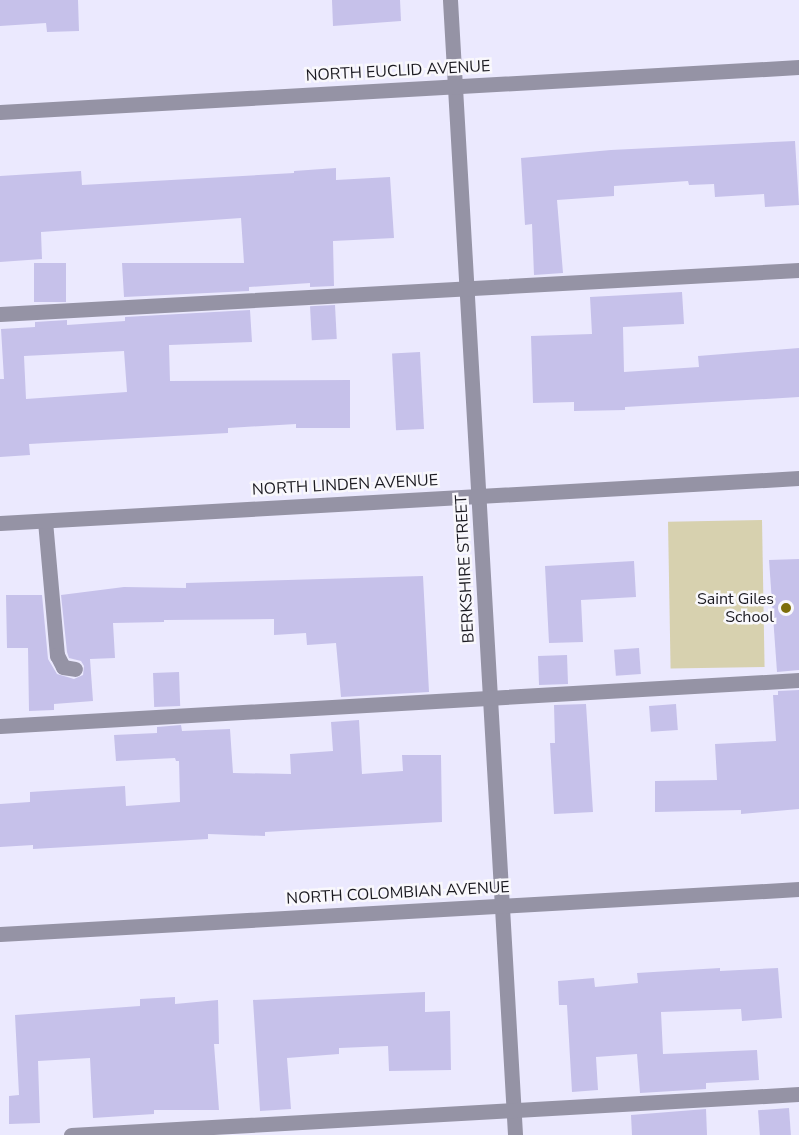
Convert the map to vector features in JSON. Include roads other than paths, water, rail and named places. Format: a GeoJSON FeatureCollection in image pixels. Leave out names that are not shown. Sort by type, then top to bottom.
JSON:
{"type":"FeatureCollection","features":[{"type":"Feature","properties":{"kind":"street","name":"BERKSHIRE STREET"},"geometry":{"type":"LineString","coordinates":[[450,0],[515,1135]]}},
{"type":"Feature","properties":{"kind":"street","name":"NORTH EUCLID AVENUE"},"geometry":{"type":"LineString","coordinates":[[0,112],[799,68]]}},
{"type":"Feature","properties":{"kind":"street"},"geometry":{"type":"LineString","coordinates":[[0,314],[799,270]]}},
{"type":"Feature","properties":{"kind":"street","name":"NORTH LINDEN AVENUE"},"geometry":{"type":"LineString","coordinates":[[0,523],[799,478]]}},
{"type":"Feature","properties":{"kind":"street"},"geometry":{"type":"LineString","coordinates":[[45,520],[57,655],[63,667],[75,669]]}},
{"type":"Feature","properties":{"kind":"street"},"geometry":{"type":"LineString","coordinates":[[0,726],[799,680]]}},
{"type":"Feature","properties":{"kind":"street","name":"NORTH COLOMBIAN AVENUE"},"geometry":{"type":"LineString","coordinates":[[0,934],[799,890]]}},
{"type":"Feature","properties":{"kind":"street"},"geometry":{"type":"LineString","coordinates":[[71,1135],[799,1095]]}},
{"type":"Feature","properties":{"kind":"place","name":"Saint Giles School"},"geometry":{"type":"Point","coordinates":[786,608]}}]}
